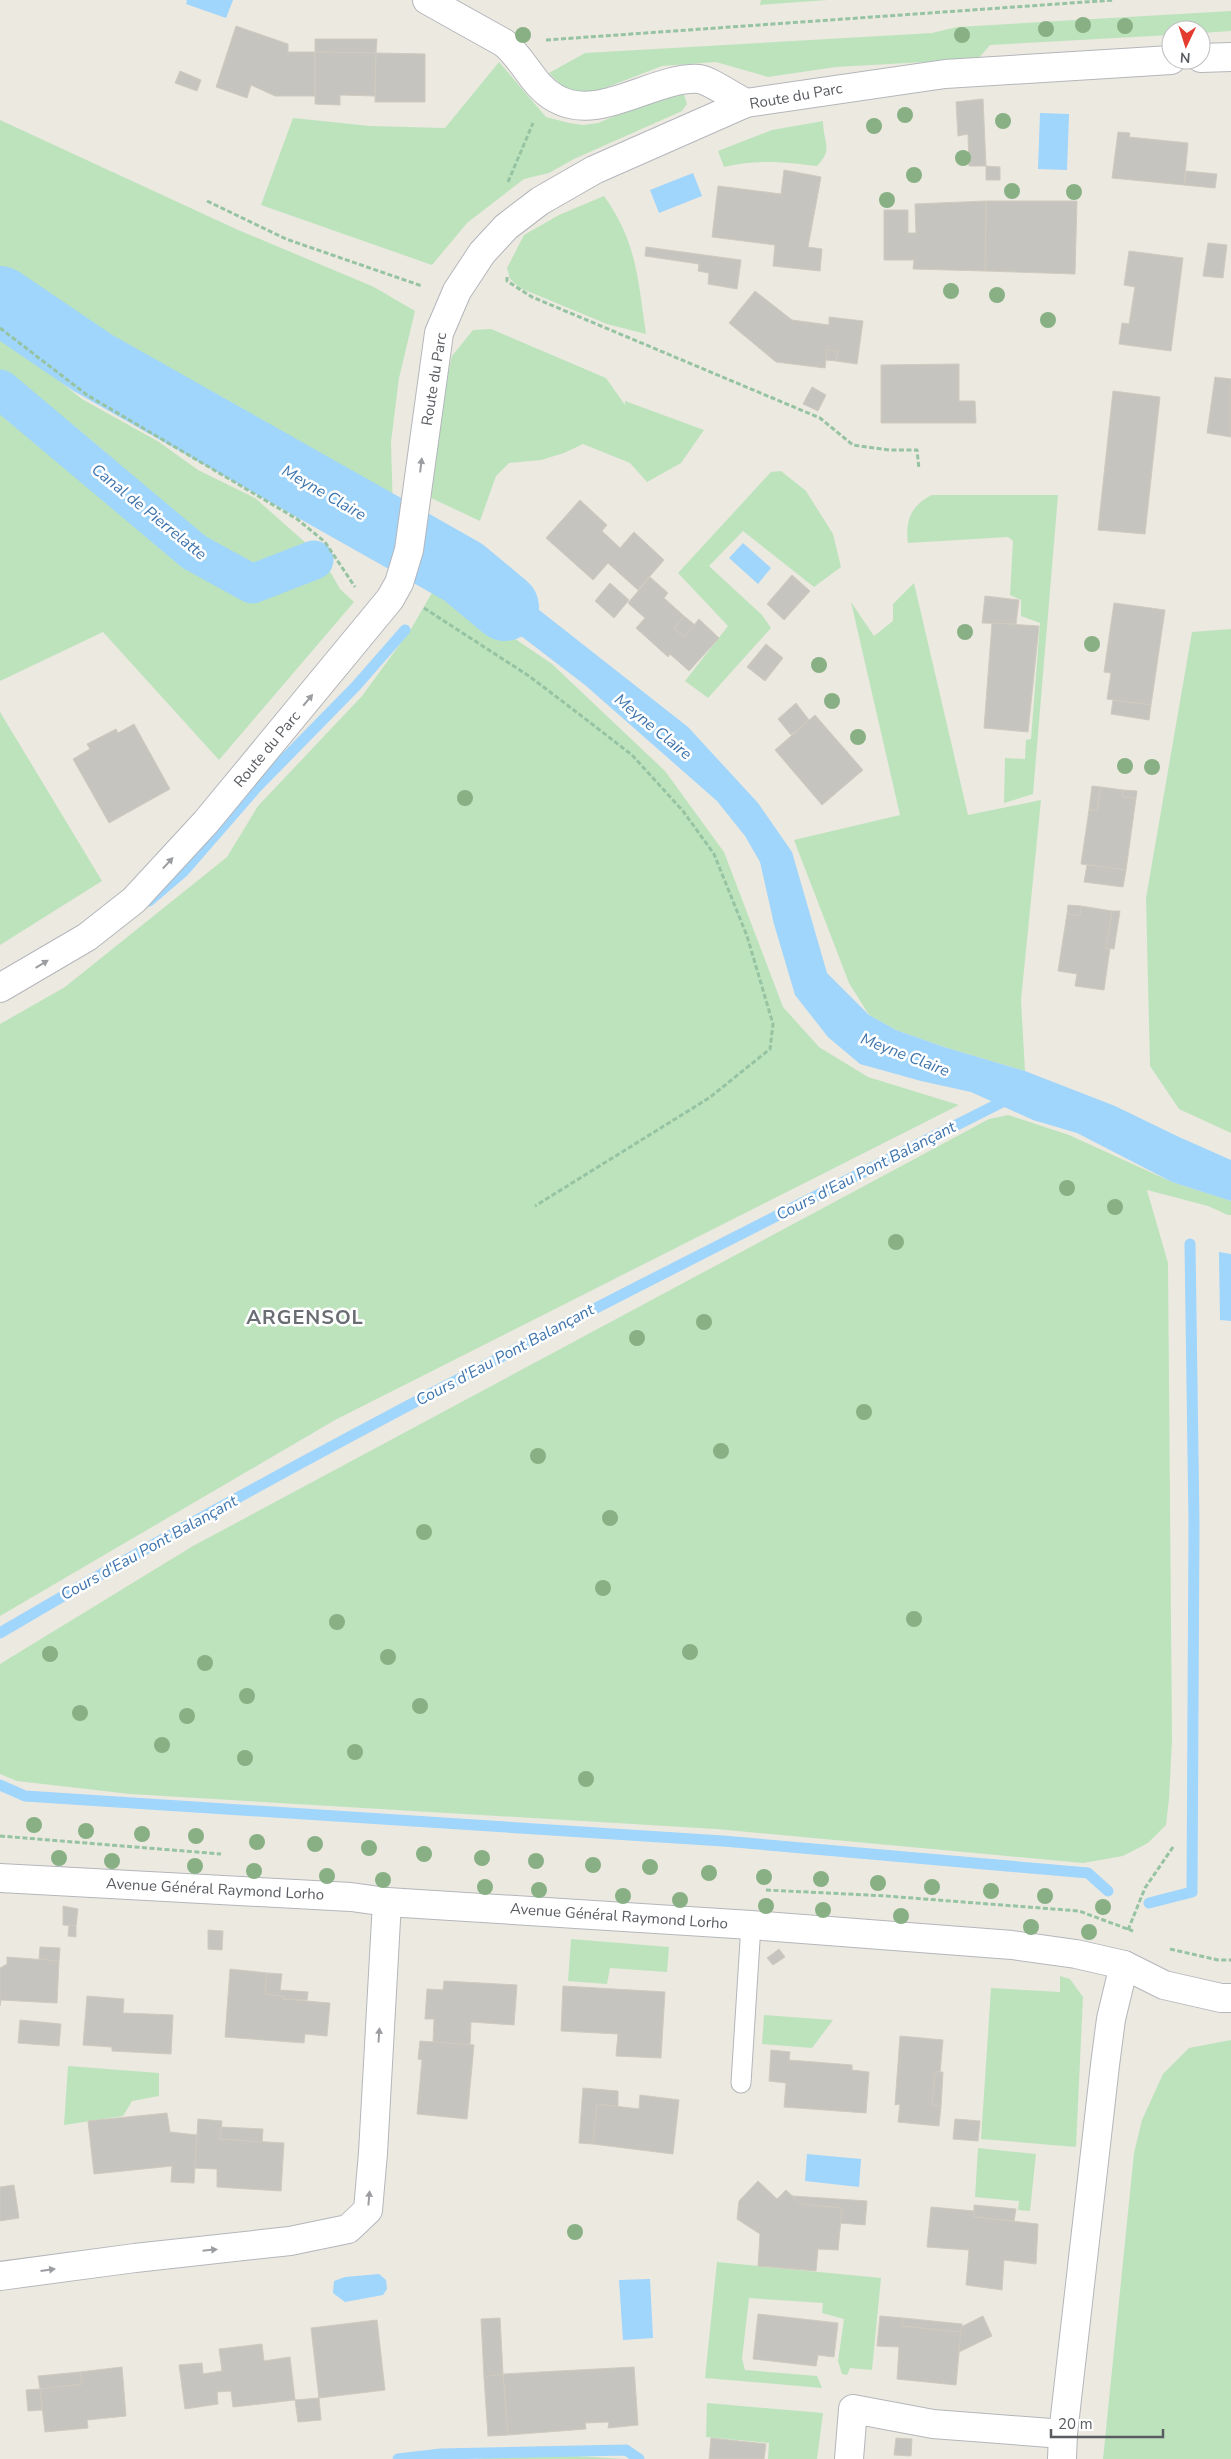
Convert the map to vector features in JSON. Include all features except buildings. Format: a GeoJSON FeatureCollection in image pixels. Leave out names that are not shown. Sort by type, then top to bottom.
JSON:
{"type":"FeatureCollection","features":[{"type":"Feature","properties":{"kind":"street"},"geometry":{"type":"LineString","coordinates":[[427,0],[511,48],[544,90],[566,103],[577,105],[609,102],[664,84],[700,79],[746,103]]}},
{"type":"Feature","properties":{"kind":"street"},"geometry":{"type":"LineString","coordinates":[[1211,58],[1231,57]]}},
{"type":"Feature","properties":{"kind":"street","name":"Route du Parc"},"geometry":{"type":"LineString","coordinates":[[0,988],[88,937],[134,900],[206,822],[395,591],[409,550],[416,513],[434,363],[440,333],[457,291],[482,253],[506,226],[540,201],[594,170],[746,103],[845,87],[945,74],[1161,61]]}},
{"type":"Feature","properties":{"kind":"street","name":"Avenue Général Raymond Lorho"},"geometry":{"type":"LineString","coordinates":[[0,1878],[331,1896],[387,1902],[751,1925],[1012,1945],[1076,1954],[1124,1965],[1164,1985],[1221,1998],[1231,1998]]}},
{"type":"Feature","properties":{"kind":"street"},"geometry":{"type":"LineString","coordinates":[[0,2276],[135,2258],[290,2241],[348,2229],[355,2223],[368,2210],[387,1902]]}},
{"type":"Feature","properties":{"kind":"street"},"geometry":{"type":"LineString","coordinates":[[849,2459],[852,2409],[1063,2446],[1105,2065],[1111,2019],[1124,1965]]}},
{"type":"Feature","properties":{"kind":"lane"},"geometry":{"type":"LineString","coordinates":[[741,2083],[751,1925]]}},
{"type":"Feature","properties":{"kind":"path"},"geometry":{"type":"LineString","coordinates":[[511,48],[532,41],[1114,0]]}},
{"type":"Feature","properties":{"kind":"path"},"geometry":{"type":"LineString","coordinates":[[506,226],[499,206],[535,118],[544,90]]}},
{"type":"Feature","properties":{"kind":"path"},"geometry":{"type":"LineString","coordinates":[[207,201],[286,239],[429,289],[457,291]]}},
{"type":"Feature","properties":{"kind":"path"},"geometry":{"type":"LineString","coordinates":[[507,273],[508,281],[532,297],[820,418],[853,445],[889,450],[918,450],[919,469]]}},
{"type":"Feature","properties":{"kind":"path"},"geometry":{"type":"LineString","coordinates":[[0,328],[87,395],[297,520],[325,542],[361,597],[395,591],[528,676],[632,755],[683,811],[714,854],[747,936],[773,1024],[770,1049],[709,1098],[535,1206]]}},
{"type":"Feature","properties":{"kind":"path"},"geometry":{"type":"LineString","coordinates":[[1136,1932],[1128,1928],[1145,1888],[1173,1847]]}},
{"type":"Feature","properties":{"kind":"path"},"geometry":{"type":"LineString","coordinates":[[1168,1948],[1218,1960],[1231,1960]]}},
{"type":"Feature","properties":{"kind":"green space"},"geometry":{"type":"Polygon","coordinates":[[[761,0],[828,0],[760,5],[761,0]]]}},
{"type":"Feature","properties":{"kind":"green space"},"geometry":{"type":"Polygon","coordinates":[[[1231,11],[1231,31],[1211,32],[1211,20],[1161,20],[1161,36],[990,45],[978,59],[836,67],[768,77],[716,62],[662,66],[584,96],[569,93],[549,73],[585,53],[932,33],[957,27],[1231,11]]]}},
{"type":"Feature","properties":{"kind":"green space"},"geometry":{"type":"Polygon","coordinates":[[[499,62],[546,117],[569,123],[583,125],[598,123],[682,88],[687,104],[682,111],[574,159],[549,173],[524,179],[467,223],[432,265],[261,205],[293,118],[370,126],[445,128],[499,62]]]}},
{"type":"Feature","properties":{"kind":"green space"},"geometry":{"type":"Polygon","coordinates":[[[0,120],[236,229],[374,287],[415,311],[399,378],[391,442],[393,512],[309,473],[156,382],[43,310],[0,272],[0,120]]]}},
{"type":"Feature","properties":{"kind":"green space"},"geometry":{"type":"Polygon","coordinates":[[[823,121],[826,150],[817,166],[782,162],[759,162],[724,167],[718,151],[772,130],[823,121]]]}},
{"type":"Feature","properties":{"kind":"green space"},"geometry":{"type":"Polygon","coordinates":[[[604,196],[615,213],[630,246],[638,279],[646,334],[607,324],[520,288],[510,279],[507,268],[524,235],[559,215],[604,196]]]}},
{"type":"Feature","properties":{"kind":"green space"},"geometry":{"type":"Polygon","coordinates":[[[491,329],[606,378],[625,405],[625,401],[704,430],[681,463],[647,482],[630,463],[583,444],[564,453],[541,460],[509,463],[496,476],[480,521],[431,498],[445,386],[452,356],[473,330],[491,329]]]}},
{"type":"Feature","properties":{"kind":"green space"},"geometry":{"type":"Polygon","coordinates":[[[0,334],[82,399],[159,442],[198,470],[255,498],[306,543],[331,573],[340,589],[354,602],[219,760],[103,632],[0,681],[0,334]]]}},
{"type":"Feature","properties":{"kind":"green space"},"geometry":{"type":"Polygon","coordinates":[[[781,471],[806,491],[833,534],[841,567],[814,587],[743,531],[709,566],[762,615],[771,628],[708,698],[685,681],[728,626],[678,573],[771,472],[781,471]]]}},
{"type":"Feature","properties":{"kind":"green space"},"geometry":{"type":"Polygon","coordinates":[[[932,495],[1058,495],[1033,794],[1004,803],[1005,758],[1025,759],[1026,740],[1031,739],[1040,623],[1021,616],[1021,600],[1010,595],[1013,541],[1008,537],[908,543],[907,535],[911,514],[919,504],[932,495]]]}},
{"type":"Feature","properties":{"kind":"green space"},"geometry":{"type":"Polygon","coordinates":[[[914,583],[968,815],[1041,800],[1021,1000],[1025,1071],[944,1047],[896,1030],[869,1015],[849,983],[794,840],[900,815],[851,602],[874,636],[893,621],[893,604],[914,583]]]}},
{"type":"Feature","properties":{"kind":"green space"},"geometry":{"type":"Polygon","coordinates":[[[433,591],[499,628],[552,664],[665,771],[724,852],[783,1007],[819,1047],[868,1077],[959,1105],[335,1420],[0,1616],[0,1024],[65,987],[227,857],[258,806],[362,696],[411,629],[433,591]]]}},
{"type":"Feature","properties":{"kind":"green space"},"geometry":{"type":"Polygon","coordinates":[[[1231,629],[1231,1133],[1179,1109],[1150,1066],[1146,898],[1192,632],[1231,629]]]}},
{"type":"Feature","properties":{"kind":"green space"},"geometry":{"type":"Polygon","coordinates":[[[0,712],[102,881],[0,945],[0,712]]]}},
{"type":"Feature","properties":{"kind":"green space"},"geometry":{"type":"Polygon","coordinates":[[[1008,1115],[1069,1135],[1172,1182],[1231,1201],[1231,1215],[1228,1215],[1208,1206],[1147,1190],[1168,1263],[1172,1740],[1166,1825],[1148,1843],[1123,1856],[1083,1863],[716,1829],[130,1794],[17,1781],[0,1774],[0,1664],[193,1546],[989,1119],[1008,1115]]]}},
{"type":"Feature","properties":{"kind":"green space"},"geometry":{"type":"Polygon","coordinates":[[[571,1939],[669,1947],[667,1972],[610,1968],[607,1984],[568,1981],[571,1939]]]}},
{"type":"Feature","properties":{"kind":"green space"},"geometry":{"type":"Polygon","coordinates":[[[1060,1976],[1070,1979],[1083,1997],[1076,2147],[981,2139],[991,1988],[1060,1992],[1060,1976]]]}},
{"type":"Feature","properties":{"kind":"green space"},"geometry":{"type":"Polygon","coordinates":[[[764,2015],[833,2020],[812,2048],[762,2044],[764,2015]]]}},
{"type":"Feature","properties":{"kind":"green space"},"geometry":{"type":"Polygon","coordinates":[[[1231,2040],[1231,2459],[1103,2459],[1134,2153],[1142,2120],[1163,2074],[1189,2048],[1231,2040]]]}},
{"type":"Feature","properties":{"kind":"green space"},"geometry":{"type":"Polygon","coordinates":[[[68,2066],[159,2073],[159,2096],[132,2101],[123,2116],[64,2125],[68,2066]]]}},
{"type":"Feature","properties":{"kind":"green space"},"geometry":{"type":"Polygon","coordinates":[[[978,2148],[1036,2154],[1030,2211],[1018,2210],[1019,2201],[975,2197],[978,2148]]]}},
{"type":"Feature","properties":{"kind":"green space"},"geometry":{"type":"Polygon","coordinates":[[[717,2262],[881,2278],[872,2370],[850,2368],[847,2375],[842,2374],[838,2361],[844,2319],[822,2313],[823,2303],[749,2298],[742,2359],[745,2370],[817,2376],[822,2388],[705,2378],[717,2262]]]}},
{"type":"Feature","properties":{"kind":"green space"},"geometry":{"type":"Polygon","coordinates":[[[707,2403],[823,2413],[817,2459],[768,2459],[769,2443],[706,2437],[707,2403]]]}},
{"type":"Feature","properties":{"kind":"green space"},"geometry":{"type":"Polygon","coordinates":[[[561,2455],[624,2459],[474,2459],[485,2458],[561,2455]]]}},
{"type":"Feature","properties":{"kind":"water"},"geometry":{"type":"Polygon","coordinates":[[[187,0],[233,0],[226,18],[186,4],[187,0]]]}},
{"type":"Feature","properties":{"kind":"water"},"geometry":{"type":"Polygon","coordinates":[[[1040,113],[1069,114],[1067,170],[1038,169],[1040,113]]]}},
{"type":"Feature","properties":{"kind":"water"},"geometry":{"type":"Polygon","coordinates":[[[693,173],[702,196],[659,213],[650,190],[693,173]]]}},
{"type":"Feature","properties":{"kind":"water"},"geometry":{"type":"Polygon","coordinates":[[[431,535],[455,543],[468,552],[688,727],[758,803],[792,852],[827,973],[869,1015],[896,1030],[944,1047],[1025,1071],[1115,1106],[1231,1160],[1231,1201],[1172,1182],[1077,1133],[1033,1120],[971,1092],[921,1081],[860,1064],[828,1037],[795,995],[774,924],[760,862],[745,836],[717,801],[585,685],[478,603],[444,580],[425,573],[431,535]]]}},
{"type":"Feature","properties":{"kind":"water"},"geometry":{"type":"Polygon","coordinates":[[[743,543],[771,568],[758,584],[729,558],[743,543]]]}},
{"type":"Feature","properties":{"kind":"water"},"geometry":{"type":"Polygon","coordinates":[[[1219,1252],[1231,1254],[1231,1321],[1220,1320],[1219,1252]]]}},
{"type":"Feature","properties":{"kind":"water"},"geometry":{"type":"Polygon","coordinates":[[[807,2154],[861,2159],[859,2187],[805,2181],[807,2154]]]}},
{"type":"Feature","properties":{"kind":"water"},"geometry":{"type":"Polygon","coordinates":[[[379,2274],[386,2280],[387,2289],[383,2295],[345,2302],[333,2293],[334,2281],[345,2277],[379,2274]]]}},
{"type":"Feature","properties":{"kind":"water"},"geometry":{"type":"Polygon","coordinates":[[[650,2279],[653,2338],[623,2340],[619,2280],[650,2279]]]}},
{"type":"Feature","properties":{"kind":"pier"},"geometry":{"type":"Polygon","coordinates":[[[432,533],[427,565],[424,576],[429,535],[432,533]]]}},
{"type":"Feature","properties":{"kind":"waterway","name":"Meyne Claire"},"geometry":{"type":"LineString","coordinates":[[0,300],[93,363],[463,572],[505,607]]}},
{"type":"Feature","properties":{"kind":"waterway","name":"Canal de Pierrelatte"},"geometry":{"type":"LineString","coordinates":[[0,389],[194,552],[252,584],[314,560]]}},
{"type":"Feature","properties":{"kind":"waterway"},"geometry":{"type":"LineString","coordinates":[[149,901],[184,871],[257,787],[356,686],[405,630]]}},
{"type":"Feature","properties":{"kind":"waterway","name":"Cours d'Eau Pont Balançant"},"geometry":{"type":"LineString","coordinates":[[0,1633],[248,1492],[500,1357],[1010,1098]]}},
{"type":"Feature","properties":{"kind":"waterway"},"geometry":{"type":"LineString","coordinates":[[1149,1903],[1192,1892],[1194,1524],[1190,1244]]}},
{"type":"Feature","properties":{"kind":"waterway"},"geometry":{"type":"LineString","coordinates":[[0,1785],[25,1796],[723,1841],[1088,1873],[1108,1891]]}},
{"type":"Feature","properties":{"kind":"waterway"},"geometry":{"type":"LineString","coordinates":[[398,2459],[441,2454],[626,2450],[639,2459]]}},
{"type":"Feature","properties":{"kind":"district","name":"ARGENSOL"},"geometry":{"type":"Point","coordinates":[305,1317]}}]}
